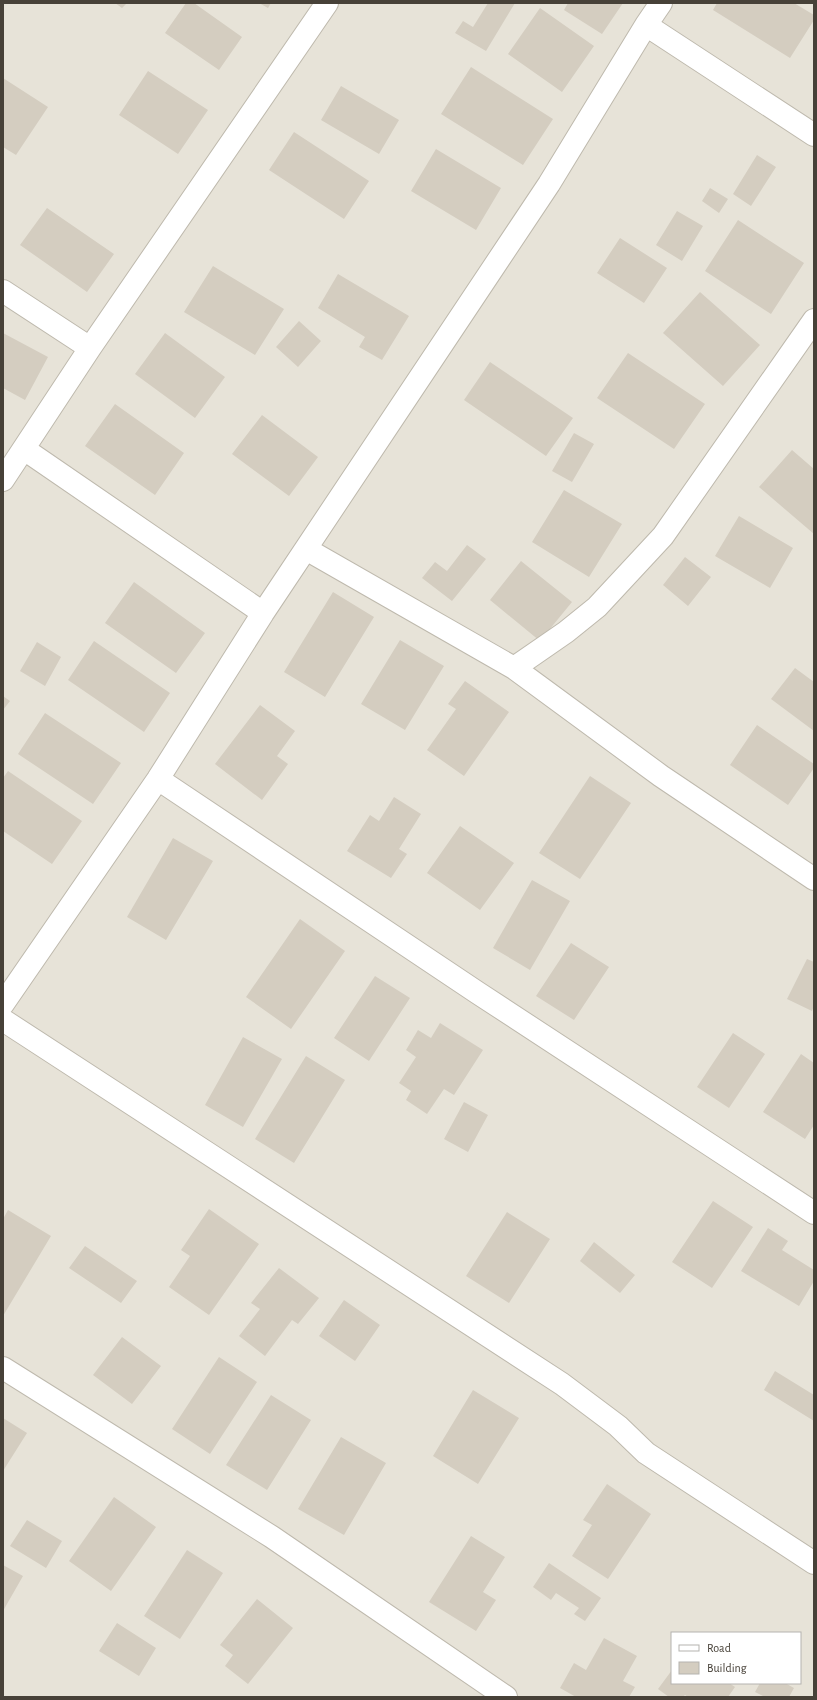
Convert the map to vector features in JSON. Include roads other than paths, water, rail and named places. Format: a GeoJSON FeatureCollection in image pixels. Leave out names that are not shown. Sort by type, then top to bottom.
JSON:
{"type":"FeatureCollection","features":[{"type":"Feature","properties":{"kind":"street"},"geometry":{"type":"LineString","coordinates":[[3,480],[90,348],[327,3]]}},
{"type":"Feature","properties":{"kind":"street"},"geometry":{"type":"LineString","coordinates":[[3,1004],[158,779],[263,613],[549,184],[661,3]]}},
{"type":"Feature","properties":{"kind":"street"},"geometry":{"type":"LineString","coordinates":[[646,25],[814,135]]}},
{"type":"Feature","properties":{"kind":"street"},"geometry":{"type":"LineString","coordinates":[[3,290],[90,348]]}},
{"type":"Feature","properties":{"kind":"street"},"geometry":{"type":"LineString","coordinates":[[514,668],[566,632],[597,607],[663,536],[814,320]]}},
{"type":"Feature","properties":{"kind":"street"},"geometry":{"type":"LineString","coordinates":[[24,449],[263,613]]}},
{"type":"Feature","properties":{"kind":"street"},"geometry":{"type":"LineString","coordinates":[[306,549],[514,668],[661,776],[810,869]]}},
{"type":"Feature","properties":{"kind":"street"},"geometry":{"type":"LineString","coordinates":[[158,779],[471,988],[814,1213]]}},
{"type":"Feature","properties":{"kind":"street"},"geometry":{"type":"LineString","coordinates":[[3,1020],[562,1384],[618,1426],[646,1453],[814,1563]]}},
{"type":"Feature","properties":{"kind":"street"},"geometry":{"type":"LineString","coordinates":[[3,1368],[272,1537],[506,1697]]}}]}
